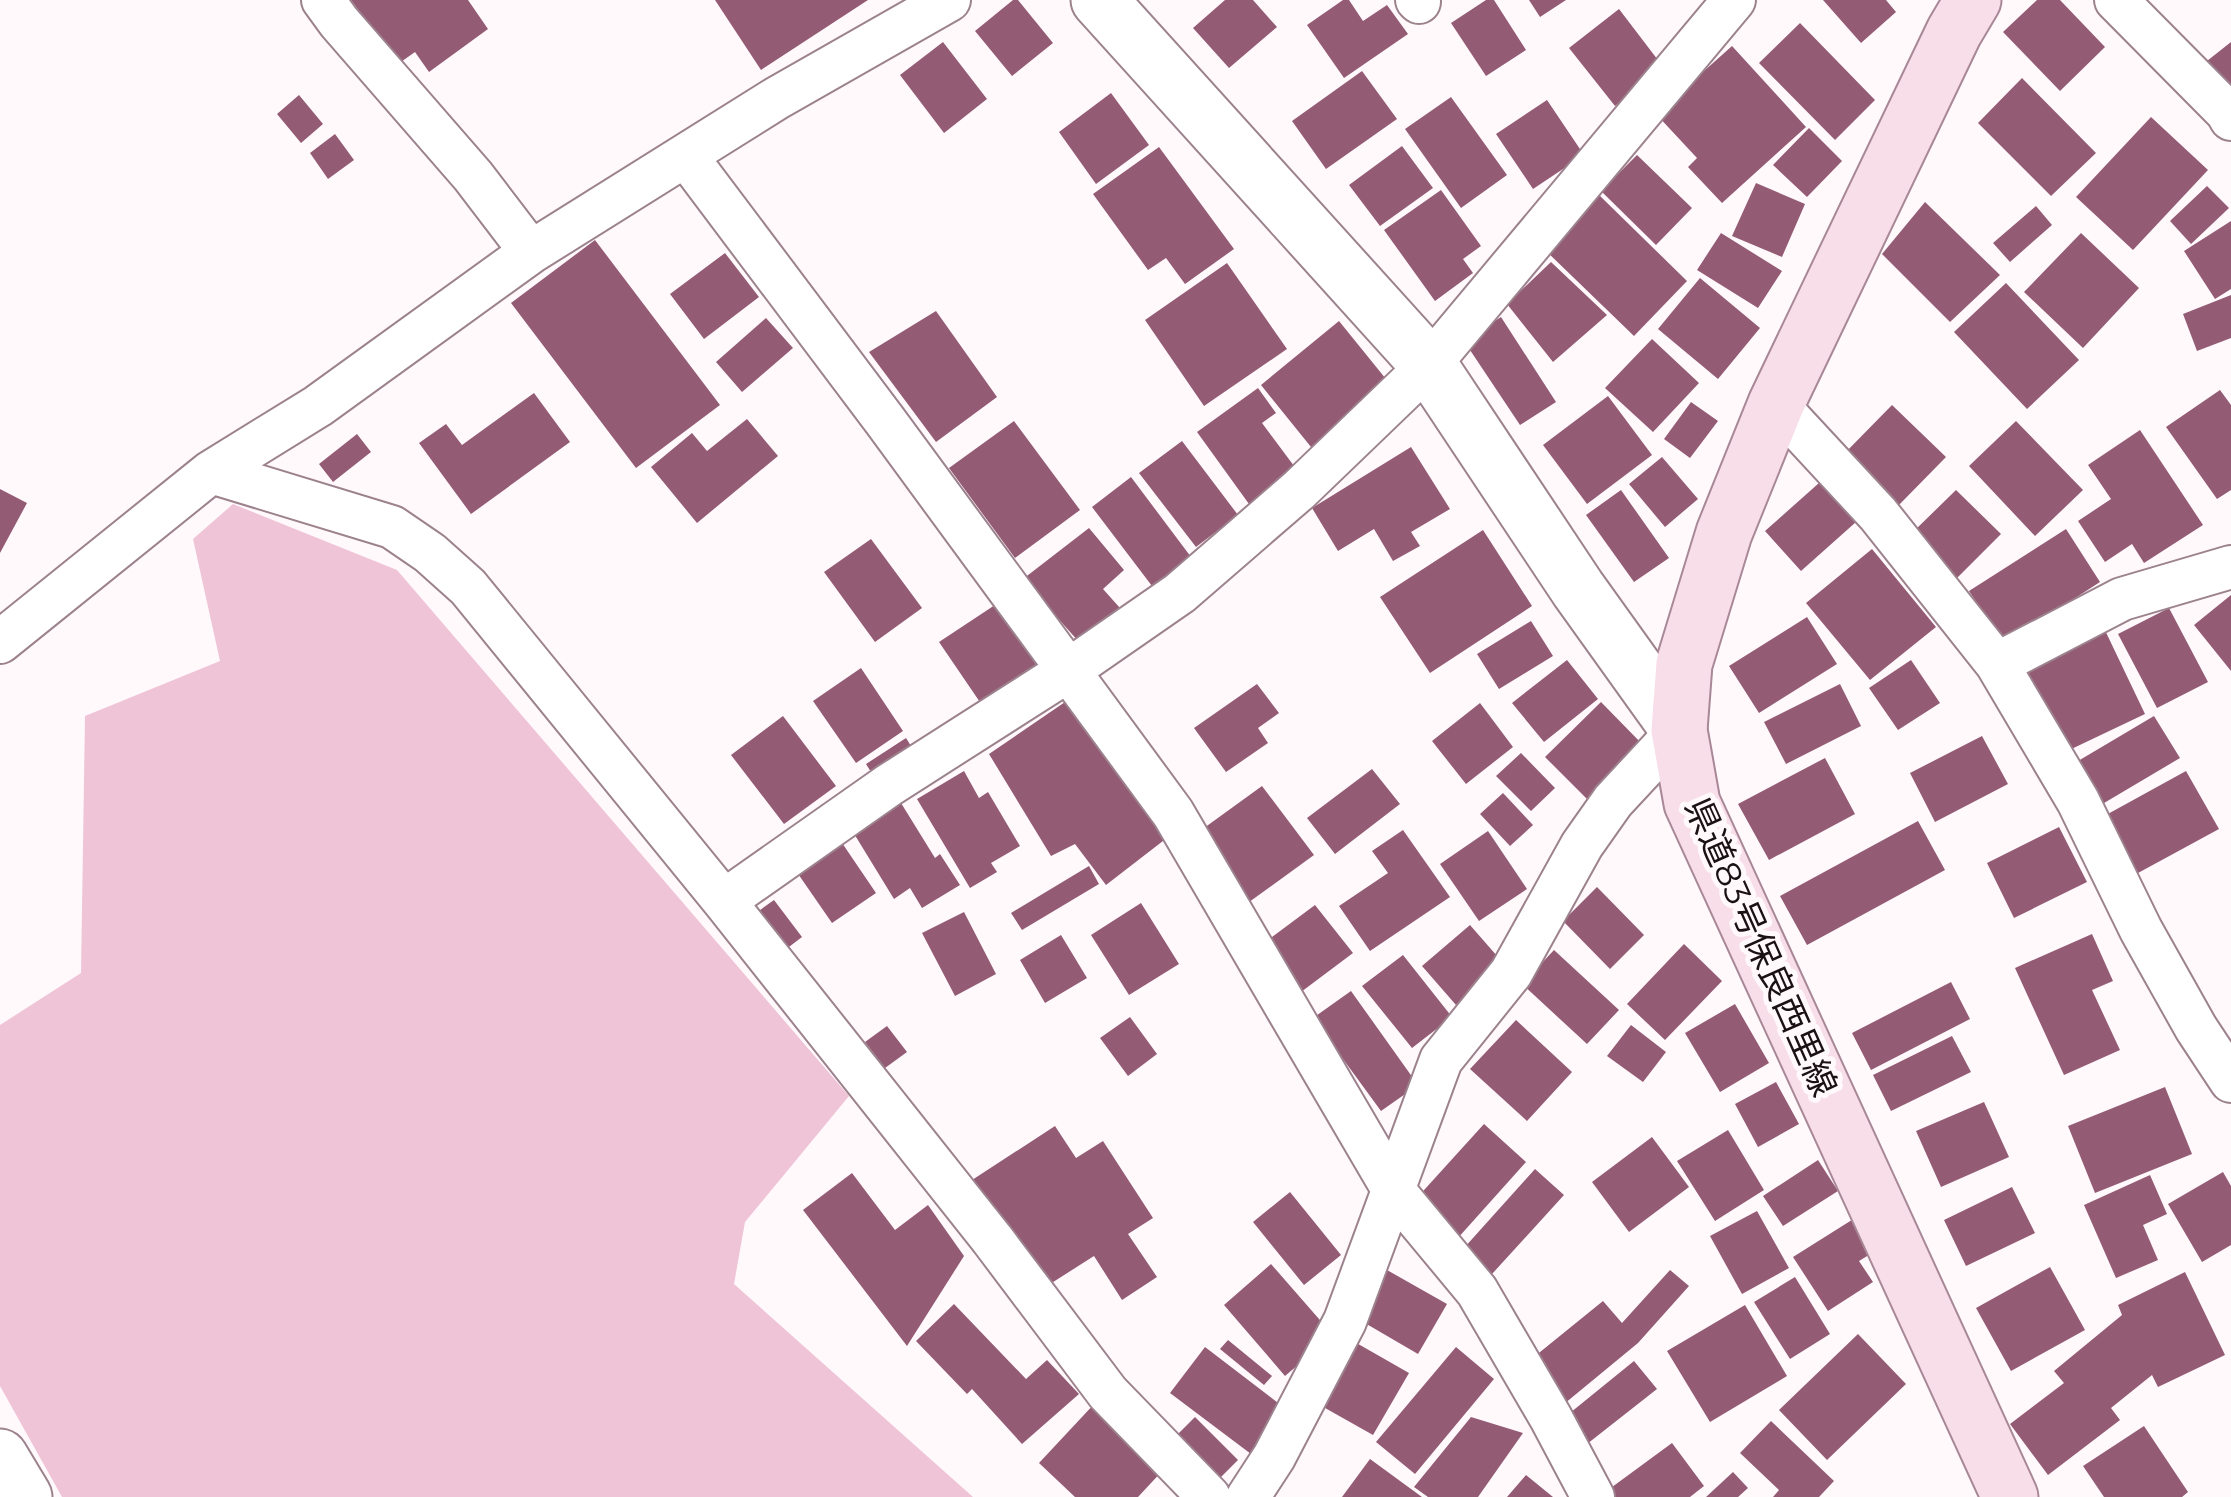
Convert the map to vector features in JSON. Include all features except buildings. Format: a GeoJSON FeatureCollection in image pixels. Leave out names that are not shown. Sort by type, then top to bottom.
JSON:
{"type":"FeatureCollection","features":[{"type":"Feature","properties":{"kind":"main road","name":"県道83号保良西里線"},"geometry":{"type":"LineString","coordinates":[[1973,0],[1954,32],[1776,404],[1718,552],[1684,664],[1678,730],[1692,803],[2010,1497]]}},
{"type":"Feature","properties":{"kind":"street"},"geometry":{"type":"LineString","coordinates":[[323,0],[473,176],[531,252]]}},
{"type":"Feature","properties":{"kind":"street"},"geometry":{"type":"LineString","coordinates":[[0,642],[212,472],[318,406],[531,252],[777,98],[949,0]]}},
{"type":"Feature","properties":{"kind":"street"},"geometry":{"type":"LineString","coordinates":[[1099,0],[1429,365],[1578,589],[1678,730],[1613,801],[1582,845],[1511,973],[1442,1060],[1346,1321],[1274,1457],[1248,1497]]}},
{"type":"Feature","properties":{"kind":"street"},"geometry":{"type":"LineString","coordinates":[[724,901],[889,784],[1069,670],[1180,593],[1299,490],[1429,365],[1734,0]]}},
{"type":"Feature","properties":{"kind":"street"},"geometry":{"type":"LineString","coordinates":[[2116,0],[2231,119]]}},
{"type":"Feature","properties":{"kind":"street"},"geometry":{"type":"LineString","coordinates":[[686,156],[1173,813],[1394,1191],[1476,1291],[1593,1497]]}},
{"type":"Feature","properties":{"kind":"street"},"geometry":{"type":"LineString","coordinates":[[1776,404],[1878,514],[1996,664],[2078,801],[2140,930],[2231,1081]]}},
{"type":"Feature","properties":{"kind":"street"},"geometry":{"type":"LineString","coordinates":[[212,472],[392,527],[430,553],[468,587],[724,901],[1108,1393],[1209,1497]]}},
{"type":"Feature","properties":{"kind":"street"},"geometry":{"type":"LineString","coordinates":[[1996,664],[2122,599],[2231,567]]}},
{"type":"Feature","properties":{"kind":"street"},"geometry":{"type":"LineString","coordinates":[[0,1458],[24,1497]]}},
{"type":"Feature","properties":{"kind":"shaded area"},"geometry":{"type":"Polygon","coordinates":[[[233,504],[397,570],[849,1096],[745,1222],[734,1284],[973,1497],[62,1497],[0,1386],[0,1025],[81,973],[85,716],[220,661],[193,539],[233,504]]]}}]}
